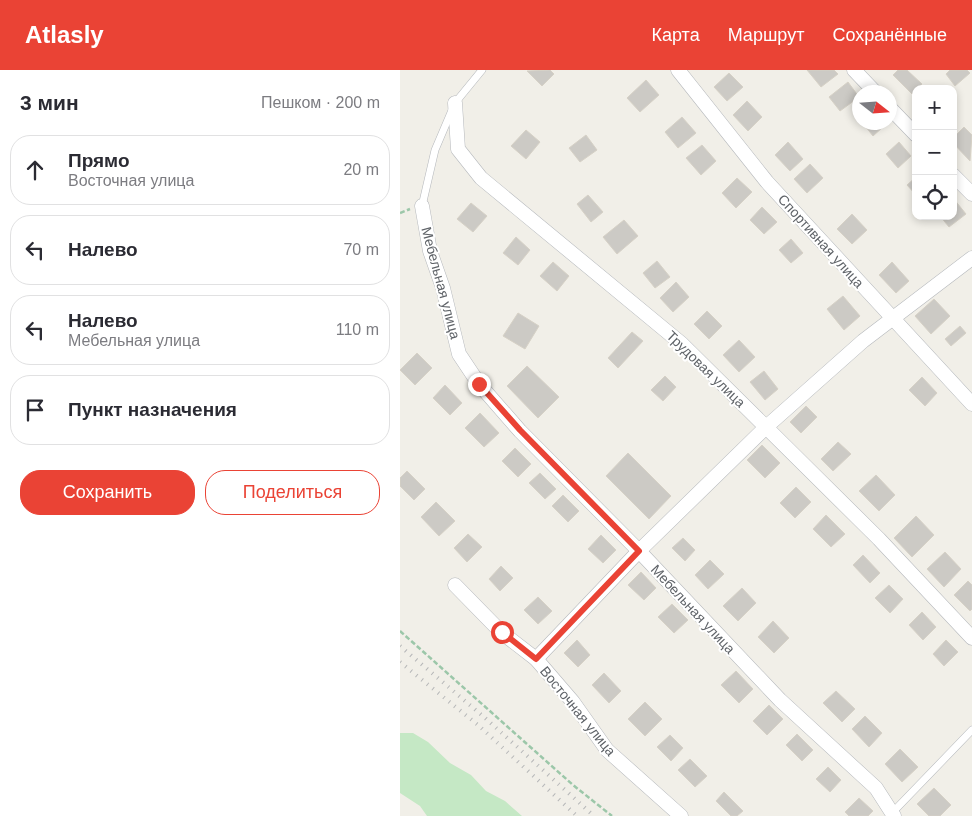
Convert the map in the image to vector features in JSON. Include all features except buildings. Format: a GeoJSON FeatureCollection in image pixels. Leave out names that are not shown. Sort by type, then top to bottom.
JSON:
{"type":"FeatureCollection","features":[{"type":"Feature","properties":{"kind":"street","name":"Спортивная улица"},"geometry":{"type":"LineString","coordinates":[[678,70],[767,182],[972,404]]}},
{"type":"Feature","properties":{"kind":"street"},"geometry":{"type":"LineString","coordinates":[[854,70],[868,85]]}},
{"type":"Feature","properties":{"kind":"street","name":"Трудовая улица"},"geometry":{"type":"LineString","coordinates":[[455,103],[458,149],[481,178],[682,344],[879,539],[972,638]]}},
{"type":"Feature","properties":{"kind":"street"},"geometry":{"type":"LineString","coordinates":[[897,115],[912,131]]}},
{"type":"Feature","properties":{"kind":"street"},"geometry":{"type":"LineString","coordinates":[[954,175],[972,194]]}},
{"type":"Feature","properties":{"kind":"street","name":"Мебельная улица"},"geometry":{"type":"LineString","coordinates":[[422,206],[430,251],[443,288],[459,354],[479,384],[520,430],[639,551],[780,700],[876,788],[891,815]]}},
{"type":"Feature","properties":{"kind":"street"},"geometry":{"type":"LineString","coordinates":[[536,659],[639,551],[765,428],[862,341],[893,320],[972,258]]}},
{"type":"Feature","properties":{"kind":"street","name":"Восточная улица"},"geometry":{"type":"LineString","coordinates":[[454,585],[502,632],[536,659],[573,702],[607,750],[681,816]]}},
{"type":"Feature","properties":{"kind":"lane"},"geometry":{"type":"LineString","coordinates":[[422,206],[435,150],[455,103],[482,70]]}},
{"type":"Feature","properties":{"kind":"lane"},"geometry":{"type":"LineString","coordinates":[[891,815],[972,730]]}},
{"type":"Feature","properties":{"kind":"path"},"geometry":{"type":"LineString","coordinates":[[400,632],[573,785],[612,816]]}},
{"type":"Feature","properties":{"kind":"green space"},"geometry":{"type":"Polygon","coordinates":[[[400,733],[413,733],[428,742],[450,763],[471,775],[486,791],[505,801],[522,816],[427,816],[420,806],[400,793],[400,733]]]}},
{"type":"Feature","properties":{"kind":"railway"},"geometry":{"type":"LineString","coordinates":[[400,646],[484,717],[594,816]]}},
{"type":"Feature","properties":{"kind":"railway"},"geometry":{"type":"LineString","coordinates":[[400,662],[478,725],[577,816]]}},
{"type":"Feature","properties":{"kind":"route"},"geometry":{"type":"LineString","coordinates":[[479,384],[520,430],[639,551],[536,659],[502,632]]}}]}
